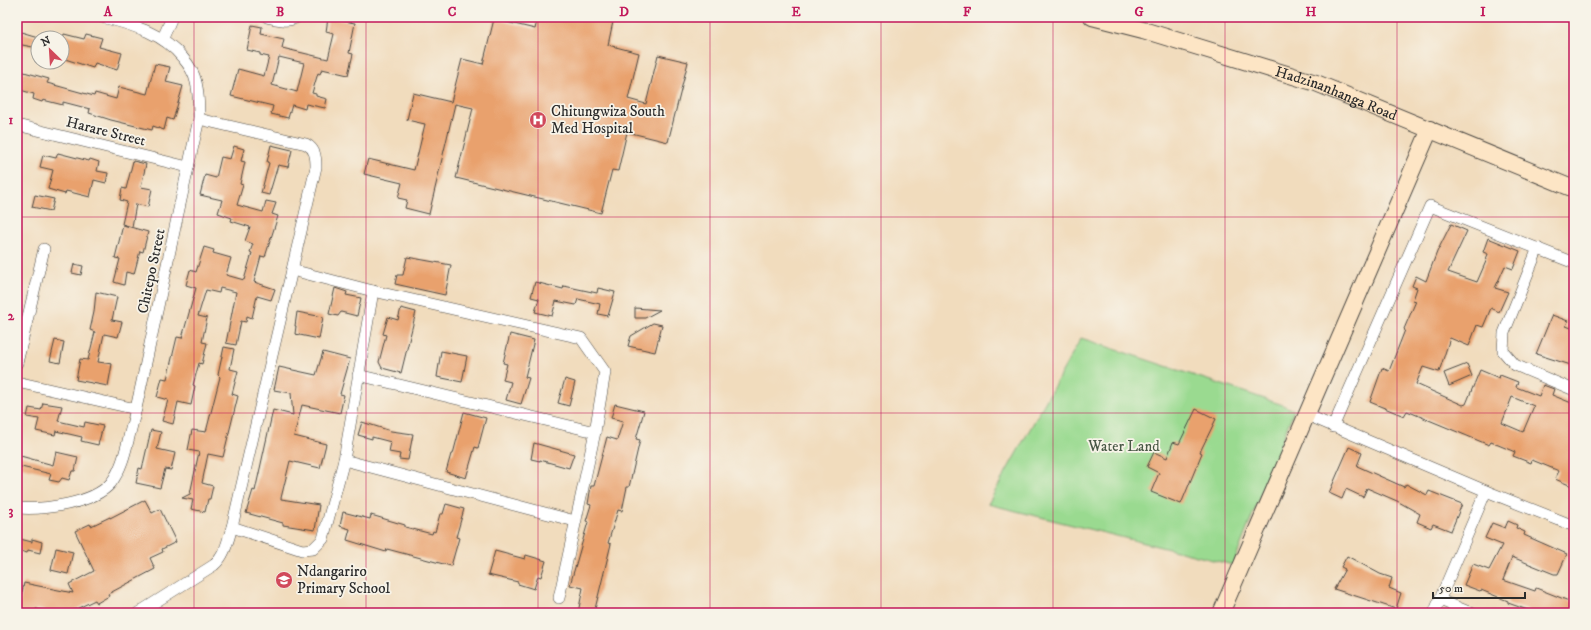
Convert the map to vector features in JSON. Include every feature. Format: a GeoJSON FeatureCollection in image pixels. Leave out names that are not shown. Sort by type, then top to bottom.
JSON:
{"type":"FeatureCollection","features":[{"type":"Feature","properties":{"kind":"street","name":"Chitepo Street"},"geometry":{"type":"LineString","coordinates":[[17,508],[49,508],[83,499],[104,489],[118,473],[123,462],[136,409],[199,119],[196,80],[190,66],[173,46],[163,38],[137,26],[102,17]]}},
{"type":"Feature","properties":{"kind":"street"},"geometry":{"type":"LineString","coordinates":[[163,38],[172,17]]}},
{"type":"Feature","properties":{"kind":"street"},"geometry":{"type":"LineString","coordinates":[[267,17],[289,21],[297,17]]}},
{"type":"Feature","properties":{"kind":"street","name":"Hadzinanhanga Road"},"geometry":{"type":"LineString","coordinates":[[1092,17],[1143,30],[1316,83],[1574,189]]}},
{"type":"Feature","properties":{"kind":"street"},"geometry":{"type":"LineString","coordinates":[[138,613],[218,562],[222,557],[232,527],[316,167],[315,152],[312,147],[306,144],[199,119]]}},
{"type":"Feature","properties":{"kind":"street","name":"Harare Street"},"geometry":{"type":"LineString","coordinates":[[17,126],[188,167]]}},
{"type":"Feature","properties":{"kind":"street"},"geometry":{"type":"LineString","coordinates":[[1221,613],[1430,129]]}},
{"type":"Feature","properties":{"kind":"street"},"geometry":{"type":"LineString","coordinates":[[1333,427],[1430,206],[1574,263]]}},
{"type":"Feature","properties":{"kind":"street"},"geometry":{"type":"LineString","coordinates":[[17,363],[44,248]]}},
{"type":"Feature","properties":{"kind":"street"},"geometry":{"type":"LineString","coordinates":[[1538,248],[1504,333],[1503,350],[1515,364],[1574,390]]}},
{"type":"Feature","properties":{"kind":"street"},"geometry":{"type":"LineString","coordinates":[[292,270],[373,291],[580,338],[605,372],[595,432],[559,598]]}},
{"type":"Feature","properties":{"kind":"street"},"geometry":{"type":"LineString","coordinates":[[232,527],[302,550],[313,549],[323,539],[344,460],[373,291]]}},
{"type":"Feature","properties":{"kind":"street"},"geometry":{"type":"LineString","coordinates":[[358,375],[595,432]]}},
{"type":"Feature","properties":{"kind":"street"},"geometry":{"type":"LineString","coordinates":[[17,382],[136,409]]}},
{"type":"Feature","properties":{"kind":"street"},"geometry":{"type":"LineString","coordinates":[[1307,416],[1574,526]]}},
{"type":"Feature","properties":{"kind":"street"},"geometry":{"type":"LineString","coordinates":[[344,460],[575,521]]}},
{"type":"Feature","properties":{"kind":"street"},"geometry":{"type":"LineString","coordinates":[[1434,613],[1486,491]]}},
{"type":"Feature","properties":{"kind":"street"},"geometry":{"type":"LineString","coordinates":[[1440,600],[1471,613]]}},
{"type":"Feature","properties":{"kind":"green space","name":"Water Land"},"geometry":{"type":"Polygon","coordinates":[[[1081,338],[1280,404],[1294,410],[1233,565],[988,504],[1081,338]]]}},
{"type":"Feature","properties":{"kind":"building"},"geometry":{"type":"Polygon","coordinates":[[[538,17],[614,17],[608,45],[639,53],[628,99],[646,104],[658,55],[688,62],[668,142],[627,132],[618,171],[612,170],[601,213],[456,178],[473,108],[455,104],[429,214],[405,208],[407,200],[398,198],[402,183],[364,174],[368,159],[414,170],[425,124],[407,120],[413,93],[451,102],[462,59],[483,64],[494,19],[535,29],[538,17]]]}},
{"type":"Feature","properties":{"kind":"building"},"geometry":{"type":"Polygon","coordinates":[[[328,18],[355,23],[349,53],[353,54],[348,75],[322,69],[320,74],[318,73],[312,93],[316,94],[316,96],[327,99],[325,108],[306,104],[305,109],[292,105],[288,118],[271,114],[273,106],[231,96],[238,69],[264,76],[269,57],[247,50],[252,25],[262,27],[261,34],[284,39],[282,48],[328,59],[334,34],[326,32],[328,18]],[[279,57],[272,85],[297,92],[304,63],[279,57]]]}},
{"type":"Feature","properties":{"kind":"building"},"geometry":{"type":"Polygon","coordinates":[[[21,32],[30,35],[30,46],[17,44],[21,32]]]}},
{"type":"Feature","properties":{"kind":"building"},"geometry":{"type":"Polygon","coordinates":[[[86,34],[102,38],[99,47],[122,53],[117,70],[95,63],[93,68],[70,61],[70,36],[84,39],[86,34]]]}},
{"type":"Feature","properties":{"kind":"building"},"geometry":{"type":"Polygon","coordinates":[[[155,64],[170,67],[166,82],[183,86],[173,120],[167,118],[164,130],[153,126],[152,130],[111,120],[89,113],[90,109],[63,102],[63,105],[43,100],[42,102],[33,99],[34,94],[17,89],[17,70],[49,79],[47,83],[94,96],[95,93],[116,99],[119,87],[147,94],[155,64]]]}},
{"type":"Feature","properties":{"kind":"building"},"geometry":{"type":"Polygon","coordinates":[[[271,145],[292,150],[288,167],[278,165],[269,195],[261,193],[269,163],[267,162],[271,145]]]}},
{"type":"Feature","properties":{"kind":"building"},"geometry":{"type":"Polygon","coordinates":[[[234,146],[244,149],[241,161],[245,162],[240,184],[243,185],[237,205],[263,212],[266,201],[276,203],[272,214],[278,216],[265,257],[261,256],[254,282],[275,289],[271,300],[257,296],[252,318],[247,316],[246,322],[241,321],[236,345],[226,343],[236,292],[220,288],[219,293],[206,290],[198,316],[207,318],[202,342],[207,343],[202,364],[199,363],[193,385],[195,386],[191,405],[178,402],[173,424],[162,421],[168,400],[157,397],[162,378],[167,379],[177,337],[182,338],[196,288],[186,285],[190,270],[196,272],[204,247],[214,250],[213,253],[231,258],[226,275],[244,280],[252,253],[250,252],[253,244],[245,241],[250,227],[231,221],[232,218],[218,213],[222,200],[200,195],[205,175],[216,178],[221,157],[230,159],[234,146]]]}},
{"type":"Feature","properties":{"kind":"building"},"geometry":{"type":"Polygon","coordinates":[[[58,153],[99,162],[97,171],[108,173],[106,183],[94,180],[90,197],[66,191],[65,194],[48,189],[53,170],[40,167],[43,155],[56,158],[58,153]]]}},
{"type":"Feature","properties":{"kind":"building"},"geometry":{"type":"Polygon","coordinates":[[[133,161],[146,164],[141,187],[152,189],[148,207],[136,204],[132,227],[122,224],[127,202],[120,200],[122,188],[126,189],[133,161]]]}},
{"type":"Feature","properties":{"kind":"building"},"geometry":{"type":"Polygon","coordinates":[[[35,195],[54,199],[51,211],[32,207],[35,195]]]}},
{"type":"Feature","properties":{"kind":"building"},"geometry":{"type":"Polygon","coordinates":[[[1451,224],[1467,231],[1448,272],[1477,282],[1487,259],[1488,254],[1483,252],[1488,238],[1520,251],[1513,269],[1505,266],[1495,288],[1508,292],[1499,312],[1491,308],[1483,327],[1477,325],[1469,346],[1450,338],[1439,372],[1423,367],[1416,384],[1463,405],[1466,404],[1480,370],[1499,378],[1500,375],[1518,382],[1516,387],[1539,396],[1543,385],[1554,389],[1552,395],[1574,404],[1574,487],[1555,479],[1559,471],[1532,460],[1531,463],[1513,456],[1515,452],[1491,442],[1489,445],[1407,411],[1404,416],[1370,402],[1382,368],[1389,371],[1416,301],[1413,300],[1417,288],[1412,286],[1416,276],[1426,281],[1437,252],[1451,224]],[[1512,397],[1502,423],[1523,432],[1534,406],[1512,397]]]}},
{"type":"Feature","properties":{"kind":"building"},"geometry":{"type":"Polygon","coordinates":[[[123,225],[148,232],[143,252],[140,251],[134,274],[126,272],[124,285],[114,282],[120,259],[115,258],[123,225]]]}},
{"type":"Feature","properties":{"kind":"building"},"geometry":{"type":"Polygon","coordinates":[[[407,257],[451,265],[445,295],[395,284],[397,275],[403,275],[407,257]]]}},
{"type":"Feature","properties":{"kind":"building"},"geometry":{"type":"Polygon","coordinates":[[[74,264],[83,266],[81,275],[72,273],[74,264]]]}},
{"type":"Feature","properties":{"kind":"building"},"geometry":{"type":"Polygon","coordinates":[[[535,282],[563,289],[564,286],[597,293],[598,288],[615,292],[608,316],[598,314],[600,304],[578,299],[576,305],[556,301],[552,316],[535,312],[539,299],[531,297],[535,282]]]}},
{"type":"Feature","properties":{"kind":"building"},"geometry":{"type":"Polygon","coordinates":[[[335,288],[347,292],[346,295],[361,298],[357,316],[341,312],[338,316],[329,314],[335,288]]]}},
{"type":"Feature","properties":{"kind":"building"},"geometry":{"type":"Polygon","coordinates":[[[96,292],[117,297],[112,320],[122,322],[118,337],[104,334],[98,362],[112,364],[108,386],[76,380],[80,359],[88,360],[95,332],[90,330],[96,292]]]}},
{"type":"Feature","properties":{"kind":"building"},"geometry":{"type":"Polygon","coordinates":[[[401,308],[416,312],[401,373],[382,368],[379,362],[386,335],[383,334],[388,317],[398,320],[401,308]]]}},
{"type":"Feature","properties":{"kind":"building"},"geometry":{"type":"Polygon","coordinates":[[[635,308],[660,310],[645,318],[635,318],[635,308]]]}},
{"type":"Feature","properties":{"kind":"building"},"geometry":{"type":"Polygon","coordinates":[[[297,312],[323,317],[319,339],[295,334],[297,312]]]}},
{"type":"Feature","properties":{"kind":"building"},"geometry":{"type":"Polygon","coordinates":[[[1552,315],[1568,321],[1566,326],[1574,329],[1574,366],[1536,354],[1552,315]]]}},
{"type":"Feature","properties":{"kind":"building"},"geometry":{"type":"Polygon","coordinates":[[[653,323],[662,325],[655,352],[628,346],[631,336],[653,323]]]}},
{"type":"Feature","properties":{"kind":"building"},"geometry":{"type":"Polygon","coordinates":[[[510,334],[534,340],[525,377],[529,378],[521,404],[506,400],[511,382],[503,380],[507,364],[503,363],[510,334]]]}},
{"type":"Feature","properties":{"kind":"building"},"geometry":{"type":"Polygon","coordinates":[[[55,340],[64,342],[60,363],[50,361],[55,340]]]}},
{"type":"Feature","properties":{"kind":"building"},"geometry":{"type":"Polygon","coordinates":[[[224,347],[234,349],[230,369],[238,371],[232,394],[238,396],[223,457],[208,454],[202,483],[213,486],[205,512],[191,509],[193,500],[182,498],[190,494],[199,452],[188,450],[192,430],[206,432],[220,377],[218,375],[224,347]]]}},
{"type":"Feature","properties":{"kind":"building"},"geometry":{"type":"Polygon","coordinates":[[[441,351],[467,356],[462,382],[437,377],[441,351]]]}},
{"type":"Feature","properties":{"kind":"building"},"geometry":{"type":"Polygon","coordinates":[[[323,352],[350,359],[340,394],[344,395],[340,413],[302,405],[294,436],[326,444],[320,468],[290,461],[281,498],[319,505],[315,530],[283,525],[283,523],[246,513],[253,490],[255,491],[273,410],[293,415],[291,393],[274,390],[279,367],[316,375],[323,352]]]}},
{"type":"Feature","properties":{"kind":"building"},"geometry":{"type":"Polygon","coordinates":[[[1467,364],[1472,376],[1449,386],[1444,373],[1467,364]]]}},
{"type":"Feature","properties":{"kind":"building"},"geometry":{"type":"Polygon","coordinates":[[[565,379],[575,382],[569,406],[558,403],[565,379]]]}},
{"type":"Feature","properties":{"kind":"building"},"geometry":{"type":"Polygon","coordinates":[[[43,403],[62,406],[58,421],[84,427],[85,422],[103,426],[98,445],[81,441],[82,437],[56,431],[55,435],[36,431],[39,419],[27,417],[29,408],[41,410],[43,403]]]}},
{"type":"Feature","properties":{"kind":"building"},"geometry":{"type":"Polygon","coordinates":[[[615,404],[644,411],[636,439],[640,440],[622,511],[618,510],[608,543],[611,544],[594,613],[578,613],[583,588],[570,585],[588,522],[586,521],[591,505],[588,504],[591,486],[594,486],[607,437],[617,440],[623,421],[611,418],[615,404]]]}},
{"type":"Feature","properties":{"kind":"building"},"geometry":{"type":"Polygon","coordinates":[[[1196,409],[1216,419],[1200,452],[1202,453],[1181,504],[1151,492],[1159,473],[1147,467],[1154,452],[1167,458],[1173,442],[1179,444],[1196,409]]]}},
{"type":"Feature","properties":{"kind":"building"},"geometry":{"type":"Polygon","coordinates":[[[464,412],[486,418],[478,448],[475,447],[466,478],[446,472],[451,454],[453,454],[464,412]]]}},
{"type":"Feature","properties":{"kind":"building"},"geometry":{"type":"Polygon","coordinates":[[[362,422],[391,431],[413,434],[408,460],[399,459],[400,454],[389,452],[391,442],[358,435],[362,422]]]}},
{"type":"Feature","properties":{"kind":"building"},"geometry":{"type":"Polygon","coordinates":[[[151,430],[161,432],[157,449],[175,453],[171,470],[165,469],[160,488],[136,483],[139,468],[142,469],[151,430]]]}},
{"type":"Feature","properties":{"kind":"building"},"geometry":{"type":"Polygon","coordinates":[[[534,443],[574,454],[569,468],[531,459],[534,443]]]}},
{"type":"Feature","properties":{"kind":"building"},"geometry":{"type":"Polygon","coordinates":[[[1349,447],[1362,453],[1357,466],[1404,487],[1406,484],[1427,495],[1429,491],[1462,504],[1451,531],[1433,524],[1431,528],[1417,522],[1420,514],[1397,501],[1367,488],[1363,497],[1346,489],[1342,499],[1329,493],[1349,447]]]}},
{"type":"Feature","properties":{"kind":"building"},"geometry":{"type":"Polygon","coordinates":[[[56,452],[78,457],[75,471],[72,471],[69,480],[62,478],[59,482],[49,480],[51,474],[17,466],[17,455],[53,465],[56,452]]]}},
{"type":"Feature","properties":{"kind":"building"},"geometry":{"type":"Polygon","coordinates":[[[145,500],[152,513],[160,509],[176,542],[162,549],[163,552],[150,558],[155,569],[108,594],[109,596],[97,603],[95,600],[68,613],[55,613],[36,609],[35,613],[18,611],[24,583],[73,593],[69,584],[94,571],[75,531],[90,524],[91,526],[110,518],[145,500]]]}},
{"type":"Feature","properties":{"kind":"building"},"geometry":{"type":"Polygon","coordinates":[[[446,504],[464,509],[456,537],[459,538],[451,566],[387,549],[386,552],[347,540],[350,529],[340,526],[343,512],[370,519],[371,515],[405,525],[405,527],[432,534],[433,531],[435,532],[440,514],[443,514],[446,504]]]}},
{"type":"Feature","properties":{"kind":"building"},"geometry":{"type":"Polygon","coordinates":[[[1508,521],[1517,525],[1516,528],[1525,532],[1524,535],[1567,554],[1558,574],[1554,574],[1512,557],[1503,580],[1535,591],[1536,588],[1574,603],[1574,613],[1536,613],[1508,603],[1508,601],[1481,590],[1480,591],[1464,585],[1473,564],[1489,570],[1502,545],[1485,538],[1492,523],[1505,528],[1508,521]]]}},
{"type":"Feature","properties":{"kind":"building"},"geometry":{"type":"Polygon","coordinates":[[[20,539],[32,542],[32,539],[42,542],[40,553],[28,550],[27,553],[17,550],[20,539]]]}},
{"type":"Feature","properties":{"kind":"building"},"geometry":{"type":"Polygon","coordinates":[[[56,548],[73,552],[68,574],[51,570],[56,548]]]}},
{"type":"Feature","properties":{"kind":"building"},"geometry":{"type":"Polygon","coordinates":[[[495,551],[525,559],[526,555],[546,561],[541,577],[538,576],[534,589],[518,584],[518,582],[488,575],[495,551]]]}},
{"type":"Feature","properties":{"kind":"building"},"geometry":{"type":"Polygon","coordinates":[[[1347,556],[1380,574],[1392,578],[1389,588],[1401,593],[1396,609],[1334,589],[1345,569],[1341,567],[1347,556]]]}},
{"type":"Feature","properties":{"kind":"place","name":"Chitungwiza South Med Hospital"},"geometry":{"type":"Point","coordinates":[538,120]}},
{"type":"Feature","properties":{"kind":"place","name":"Ndangariro Primary School"},"geometry":{"type":"Point","coordinates":[284,580]}}]}
